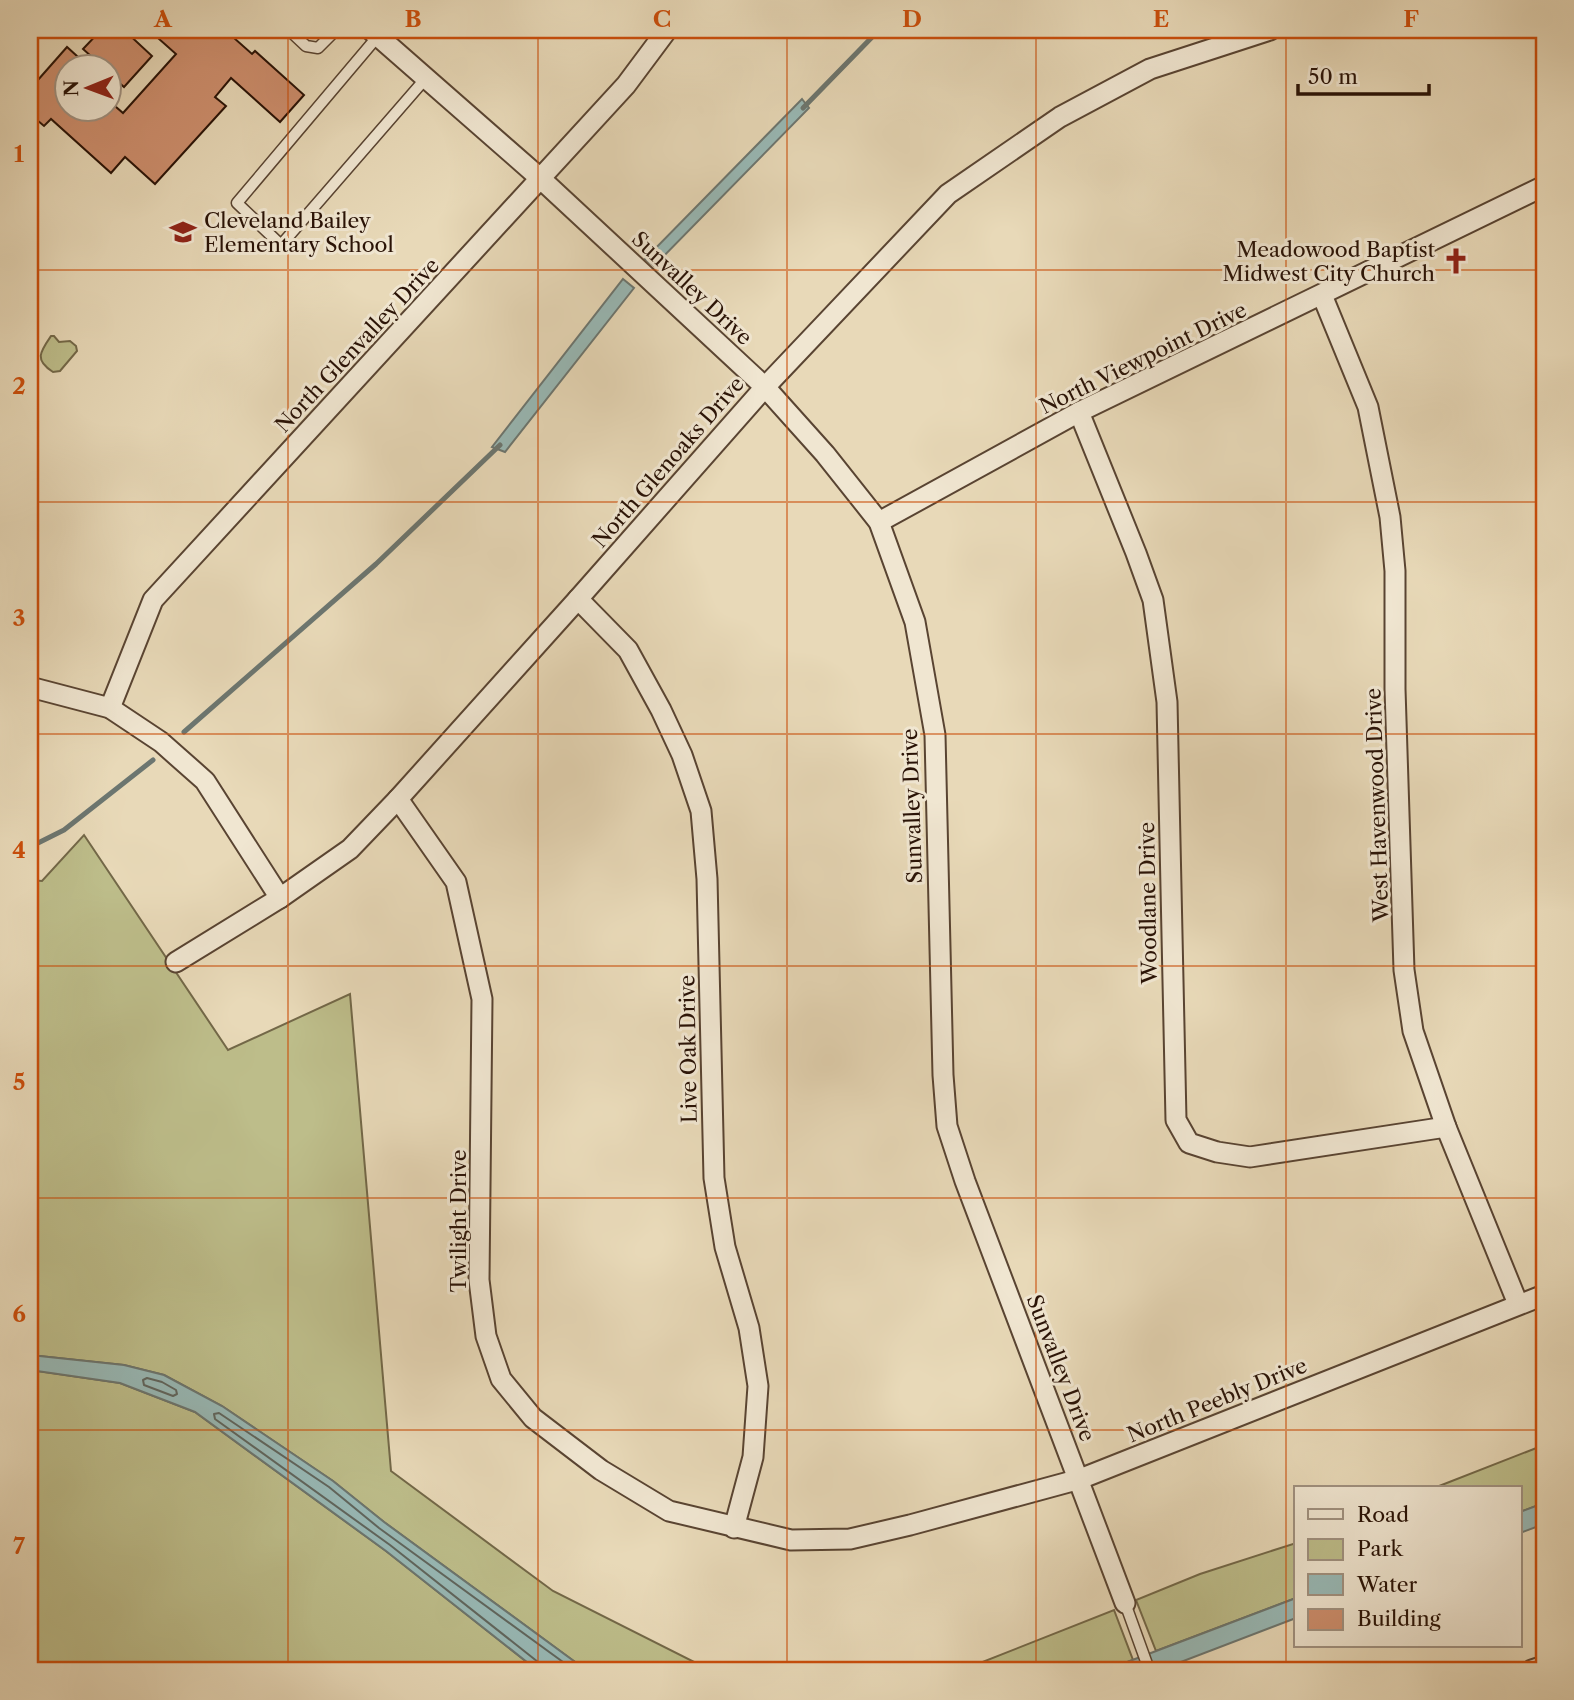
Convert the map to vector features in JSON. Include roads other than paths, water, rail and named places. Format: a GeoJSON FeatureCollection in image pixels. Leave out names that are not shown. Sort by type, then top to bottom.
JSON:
{"type":"FeatureCollection","features":[{"type":"Feature","properties":{"kind":"street","name":"North Glenvalley Drive"},"geometry":{"type":"LineString","coordinates":[[110,708],[153,600],[626,85],[667,30]]}},
{"type":"Feature","properties":{"kind":"street","name":"North Glenoaks Drive"},"geometry":{"type":"LineString","coordinates":[[176,962],[280,898],[350,849],[578,599],[765,387],[948,194],[1060,117],[1150,69],[1270,30]]}},
{"type":"Feature","properties":{"kind":"street","name":"Sunvalley Drive"},"geometry":{"type":"LineString","coordinates":[[375,33],[541,179],[765,387],[825,454],[879,523],[915,622],[935,735],[939,1002],[947,1126],[965,1181],[1125,1603]]}},
{"type":"Feature","properties":{"kind":"street","name":"North Viewpoint Drive"},"geometry":{"type":"LineString","coordinates":[[879,523],[1079,412],[1544,187]]}},
{"type":"Feature","properties":{"kind":"street","name":"West Havenwood Drive"},"geometry":{"type":"LineString","coordinates":[[1322,295],[1368,407],[1390,517],[1395,572],[1395,690],[1404,970],[1413,1031],[1446,1127],[1518,1304]]}},
{"type":"Feature","properties":{"kind":"street","name":"Woodlane Drive"},"geometry":{"type":"LineString","coordinates":[[1079,412],[1153,600],[1162,663],[1167,702],[1176,1120],[1189,1143],[1217,1152],[1250,1157],[1446,1127]]}},
{"type":"Feature","properties":{"kind":"street","name":"Live Oak Drive"},"geometry":{"type":"LineString","coordinates":[[578,599],[628,650],[682,755],[701,811],[706,879],[714,1178],[725,1247],[749,1328],[758,1386],[753,1457],[734,1528]]}},
{"type":"Feature","properties":{"kind":"street"},"geometry":{"type":"LineString","coordinates":[[30,687],[110,708],[161,742],[205,781],[280,898]]}},
{"type":"Feature","properties":{"kind":"street","name":"Twilight Drive"},"geometry":{"type":"LineString","coordinates":[[398,799],[456,882],[482,999],[479,1280],[486,1336],[501,1379],[533,1418],[601,1470],[669,1511],[734,1528]]}},
{"type":"Feature","properties":{"kind":"street","name":"North Peebly Drive"},"geometry":{"type":"LineString","coordinates":[[734,1528],[791,1540],[849,1539],[1080,1479],[1544,1295]]}},
{"type":"Feature","properties":{"kind":"street"},"geometry":{"type":"LineString","coordinates":[[1532,1670],[1544,1665]]}},
{"type":"Feature","properties":{"kind":"lane"},"geometry":{"type":"LineString","coordinates":[[289,30],[306,46],[318,48],[336,30]]}},
{"type":"Feature","properties":{"kind":"lane"},"geometry":{"type":"LineString","coordinates":[[375,33],[237,203],[281,245],[426,78]]}},
{"type":"Feature","properties":{"kind":"lane"},"geometry":{"type":"LineString","coordinates":[[1125,1603],[1147,1664]]}},
{"type":"Feature","properties":{"kind":"water"},"geometry":{"type":"Polygon","coordinates":[[[802,99],[809,108],[654,266],[645,259],[802,99]]]}},
{"type":"Feature","properties":{"kind":"water"},"geometry":{"type":"Polygon","coordinates":[[[623,279],[634,288],[505,452],[492,447],[623,279]]]}},
{"type":"Feature","properties":{"kind":"water"},"geometry":{"type":"Polygon","coordinates":[[[30,1355],[124,1365],[164,1375],[222,1406],[333,1481],[384,1522],[586,1670],[537,1670],[386,1551],[195,1412],[120,1383],[30,1370],[30,1355]]]}},
{"type":"Feature","properties":{"kind":"water"},"geometry":{"type":"Polygon","coordinates":[[[1544,1503],[1544,1524],[1522,1532],[1522,1511],[1544,1503]]]}},
{"type":"Feature","properties":{"kind":"water"},"geometry":{"type":"Polygon","coordinates":[[[1294,1599],[1294,1619],[1160,1670],[1106,1670],[1294,1599]]]}},
{"type":"Feature","properties":{"kind":"waterway"},"geometry":{"type":"LineString","coordinates":[[803,108],[879,30]]}},
{"type":"Feature","properties":{"kind":"waterway"},"geometry":{"type":"LineString","coordinates":[[184,732],[376,564],[500,445]]}},
{"type":"Feature","properties":{"kind":"waterway"},"geometry":{"type":"LineString","coordinates":[[30,847],[64,830],[153,760]]}},
{"type":"Feature","properties":{"kind":"place","name":"Cleveland Bailey Elementary School"},"geometry":{"type":"Point","coordinates":[183,232]}},
{"type":"Feature","properties":{"kind":"place","name":"Meadowood Baptist Midwest City Church"},"geometry":{"type":"Point","coordinates":[1456,261]}}]}
